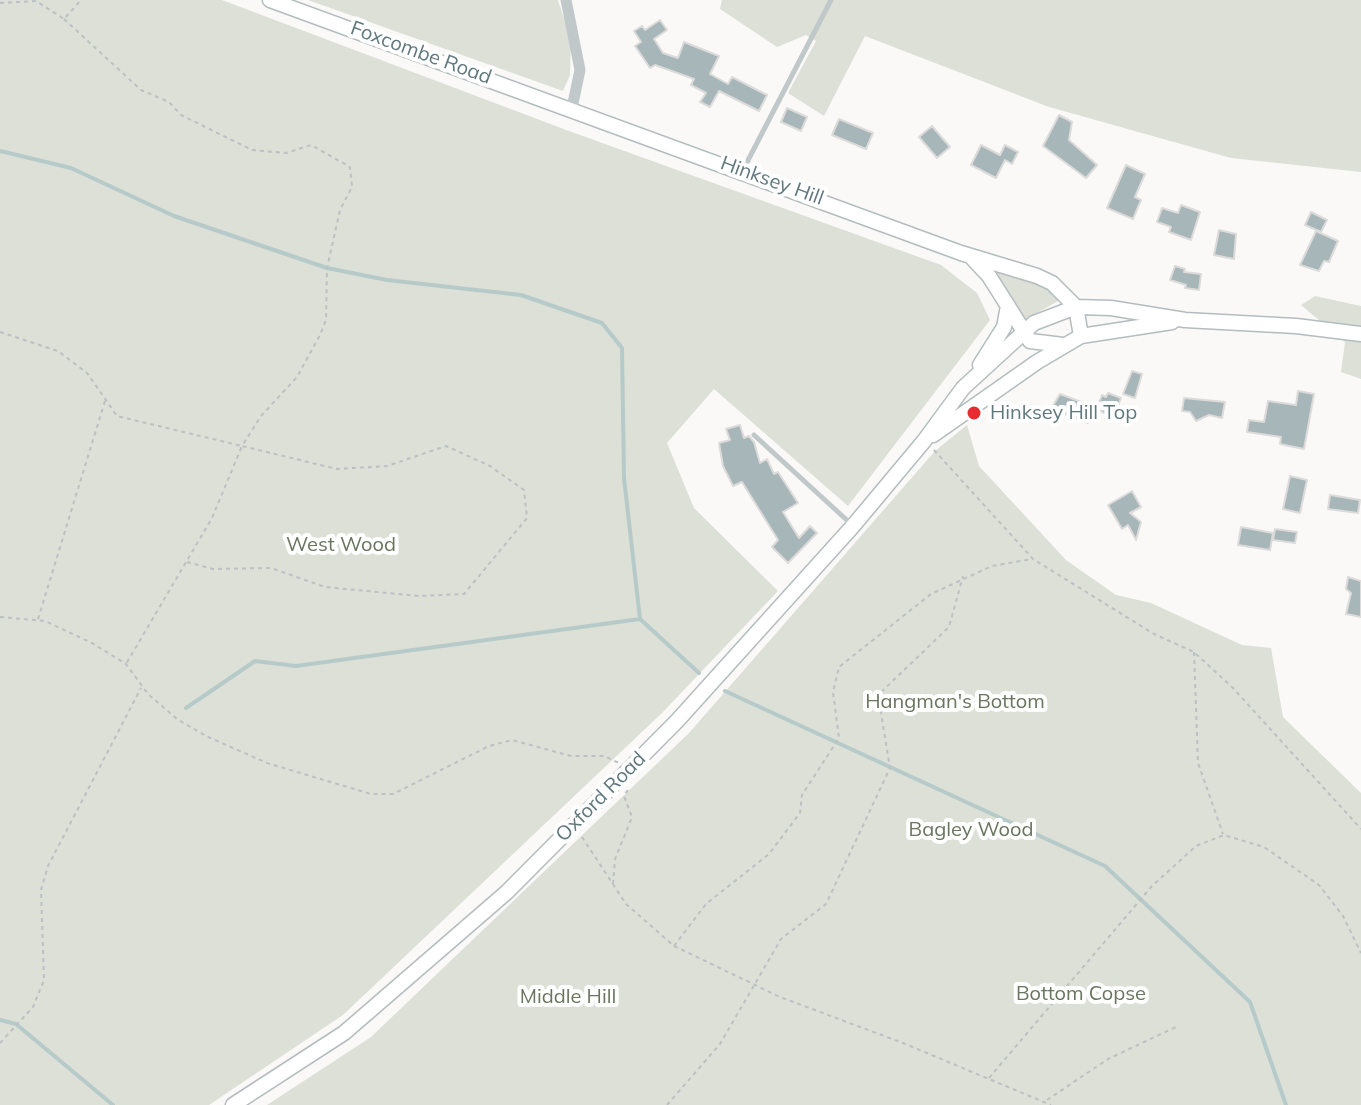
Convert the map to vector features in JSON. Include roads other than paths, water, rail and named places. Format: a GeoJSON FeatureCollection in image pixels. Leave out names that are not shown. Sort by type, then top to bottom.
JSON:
{"type":"FeatureCollection","features":[{"type":"Feature","properties":{"kind":"street","name":"Foxcombe Road"},"geometry":{"type":"LineString","coordinates":[[270,0],[572,108]]}},
{"type":"Feature","properties":{"kind":"street"},"geometry":{"type":"LineString","coordinates":[[566,0],[580,70],[572,108]]}},
{"type":"Feature","properties":{"kind":"street","name":"Hinksey Hill"},"geometry":{"type":"LineString","coordinates":[[572,108],[970,256],[1037,276],[1060,289],[1076,307]]}},
{"type":"Feature","properties":{"kind":"street","name":"Hinksey Hill"},"geometry":{"type":"LineString","coordinates":[[970,256],[989,276],[1023,332]]}},
{"type":"Feature","properties":{"kind":"street","name":"Oxford Road"},"geometry":{"type":"LineString","coordinates":[[233,1105],[344,1033],[393,994],[507,892],[677,721],[853,526],[924,441],[1004,327],[1008,306]]}},
{"type":"Feature","properties":{"kind":"street"},"geometry":{"type":"LineString","coordinates":[[1076,307],[1081,336]]}},
{"type":"Feature","properties":{"kind":"street","name":"Oxford Road"},"geometry":{"type":"LineString","coordinates":[[963,388],[1023,332],[1047,315],[1076,307],[1111,308],[1185,320]]}},
{"type":"Feature","properties":{"kind":"street"},"geometry":{"type":"LineString","coordinates":[[1185,320],[1296,326],[1361,334]]}},
{"type":"Feature","properties":{"kind":"street","name":"Oxford Road"},"geometry":{"type":"LineString","coordinates":[[924,441],[1063,345],[1081,336],[1185,320]]}},
{"type":"Feature","properties":{"kind":"street"},"geometry":{"type":"LineString","coordinates":[[1023,332],[1030,341],[1063,345]]}},
{"type":"Feature","properties":{"kind":"lane"},"geometry":{"type":"LineString","coordinates":[[743,171],[831,0]]}},
{"type":"Feature","properties":{"kind":"lane"},"geometry":{"type":"LineString","coordinates":[[754,435],[853,526]]}},
{"type":"Feature","properties":{"kind":"waterway"},"geometry":{"type":"LineString","coordinates":[[0,151],[71,168],[174,216],[327,268],[387,280],[521,295],[602,323],[622,348],[624,478],[640,619]]}},
{"type":"Feature","properties":{"kind":"waterway"},"geometry":{"type":"LineString","coordinates":[[186,708],[255,661],[296,666],[640,619],[699,673]]}},
{"type":"Feature","properties":{"kind":"waterway"},"geometry":{"type":"LineString","coordinates":[[725,691],[1105,866],[1250,1002],[1286,1105]]}},
{"type":"Feature","properties":{"kind":"waterway"},"geometry":{"type":"LineString","coordinates":[[0,1020],[16,1024],[113,1105]]}},
{"type":"Feature","properties":{"kind":"place","name":"Hinksey Hill Top"},"geometry":{"type":"Point","coordinates":[974,413]}},
{"type":"Feature","properties":{"kind":"park label","name":"West Wood"},"geometry":{"type":"Point","coordinates":[341,545]}},
{"type":"Feature","properties":{"kind":"park label","name":"Hangman's Bottom"},"geometry":{"type":"Point","coordinates":[955,702]}},
{"type":"Feature","properties":{"kind":"park label","name":"Bagley Wood"},"geometry":{"type":"Point","coordinates":[971,830]}},
{"type":"Feature","properties":{"kind":"park label","name":"Bottom Copse"},"geometry":{"type":"Point","coordinates":[1081,994]}},
{"type":"Feature","properties":{"kind":"park label","name":"Middle Hill"},"geometry":{"type":"Point","coordinates":[568,997]}}]}
